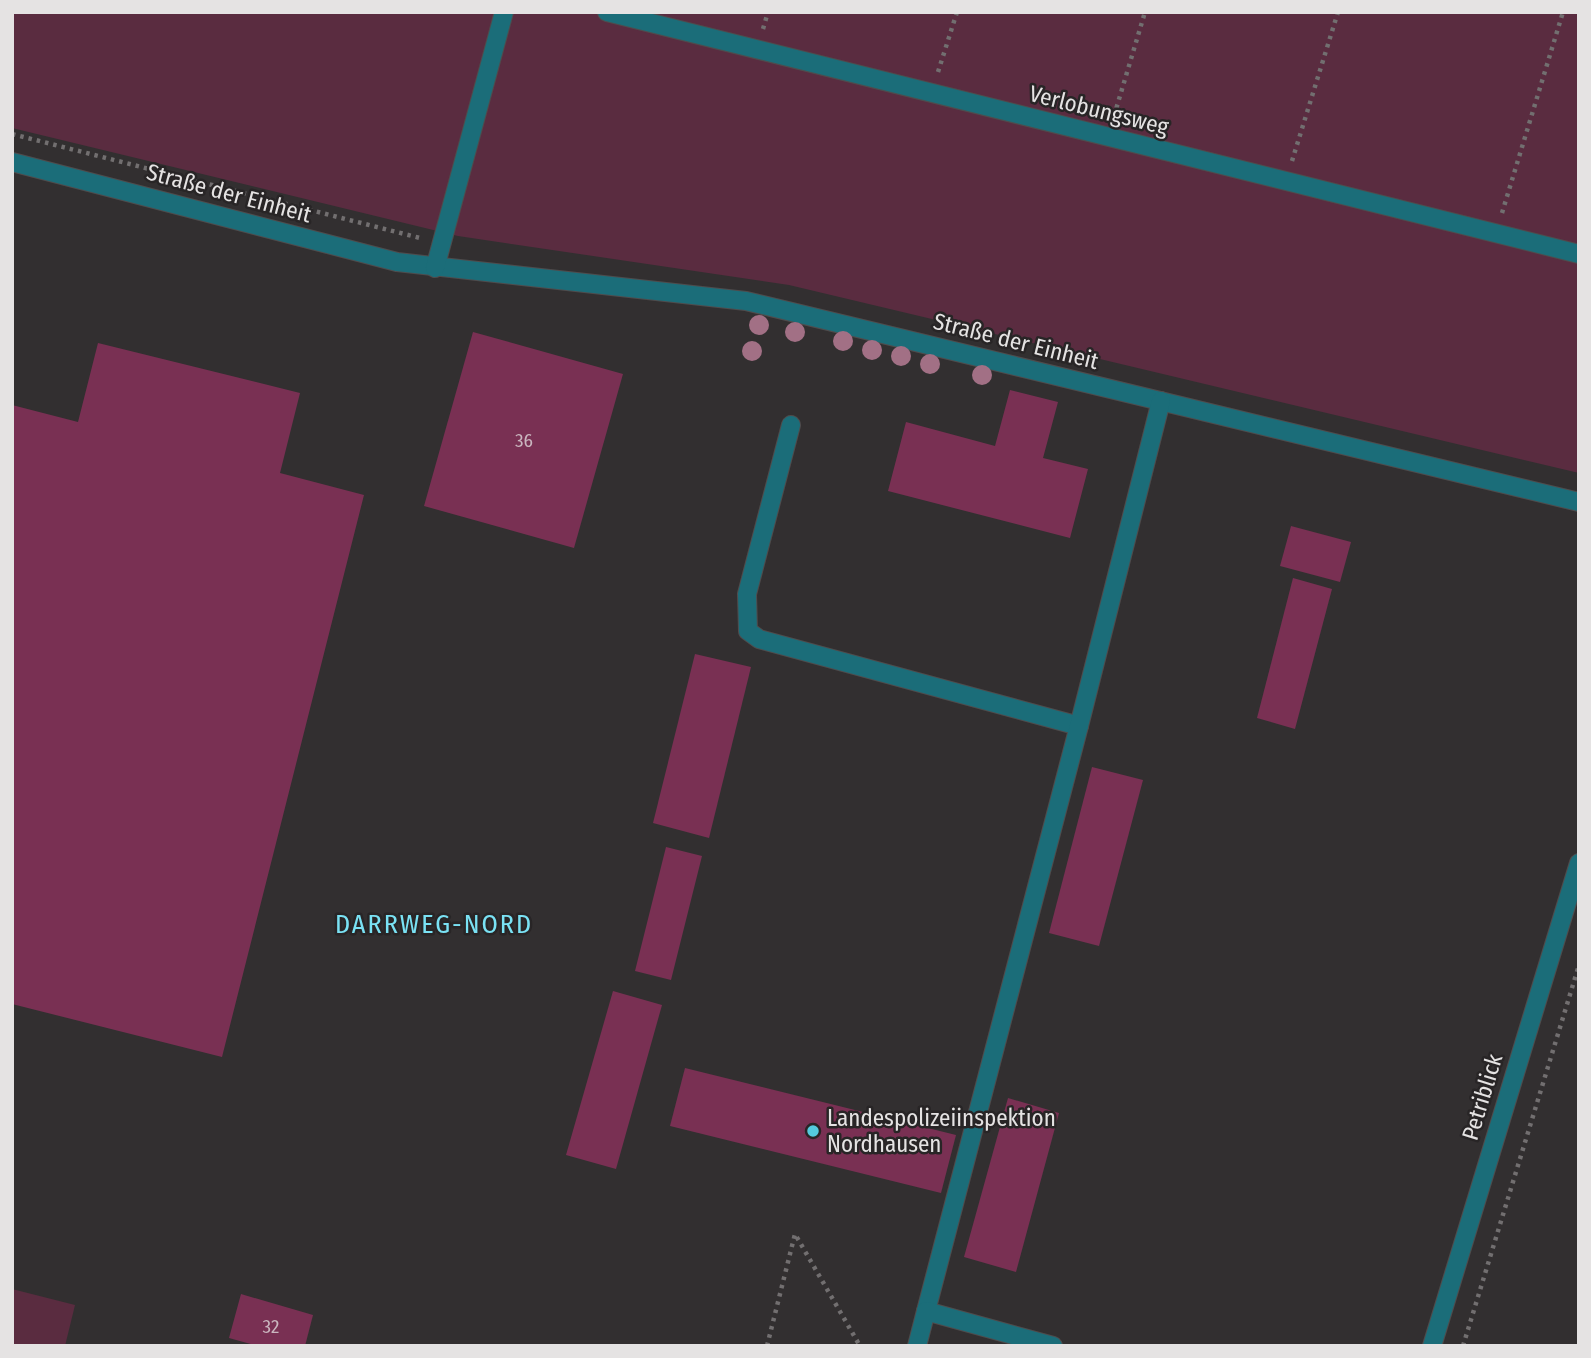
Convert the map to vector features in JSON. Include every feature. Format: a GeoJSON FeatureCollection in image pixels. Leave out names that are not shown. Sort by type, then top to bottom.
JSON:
{"type":"FeatureCollection","features":[{"type":"Feature","properties":{"kind":"street"},"geometry":{"type":"LineString","coordinates":[[435,268],[504,12]]}},
{"type":"Feature","properties":{"kind":"street","name":"Verlobungsweg"},"geometry":{"type":"LineString","coordinates":[[607,12],[1579,254]]}},
{"type":"Feature","properties":{"kind":"street","name":"Straße der Einheit"},"geometry":{"type":"LineString","coordinates":[[12,162],[397,262],[746,301],[1579,502]]}},
{"type":"Feature","properties":{"kind":"street"},"geometry":{"type":"LineString","coordinates":[[917,1346],[1161,401]]}},
{"type":"Feature","properties":{"kind":"street"},"geometry":{"type":"LineString","coordinates":[[790,425],[747,594],[748,631],[760,639],[1079,726]]}},
{"type":"Feature","properties":{"kind":"street","name":"Petriblick"},"geometry":{"type":"LineString","coordinates":[[1433,1346],[1579,863]]}},
{"type":"Feature","properties":{"kind":"street"},"geometry":{"type":"LineString","coordinates":[[926,1311],[1053,1346]]}},
{"type":"Feature","properties":{"kind":"path"},"geometry":{"type":"LineString","coordinates":[[932,93],[957,12]]}},
{"type":"Feature","properties":{"kind":"path"},"geometry":{"type":"LineString","coordinates":[[1108,137],[1145,12]]}},
{"type":"Feature","properties":{"kind":"path"},"geometry":{"type":"LineString","coordinates":[[1286,182],[1338,12]]}},
{"type":"Feature","properties":{"kind":"path"},"geometry":{"type":"LineString","coordinates":[[1496,234],[1563,12]]}},
{"type":"Feature","properties":{"kind":"path"},"geometry":{"type":"LineString","coordinates":[[12,134],[442,244]]}},
{"type":"Feature","properties":{"kind":"path"},"geometry":{"type":"LineString","coordinates":[[1463,1346],[1579,965]]}},
{"type":"Feature","properties":{"kind":"path"},"geometry":{"type":"LineString","coordinates":[[767,1346],[795,1234],[860,1346]]}},
{"type":"Feature","properties":{"kind":"shaded area"},"geometry":{"type":"Polygon","coordinates":[[[12,12],[1579,12],[1579,473],[789,285],[458,236],[12,128],[12,12]]]}},
{"type":"Feature","properties":{"kind":"shaded area"},"geometry":{"type":"Polygon","coordinates":[[[12,1289],[75,1305],[65,1346],[12,1346],[12,1289]]]}},
{"type":"Feature","properties":{"kind":"building"},"geometry":{"type":"Polygon","coordinates":[[[473,332],[623,374],[574,548],[424,506],[473,332]]]}},
{"type":"Feature","properties":{"kind":"building"},"geometry":{"type":"Polygon","coordinates":[[[98,343],[300,393],[280,473],[364,495],[222,1057],[12,1004],[12,405],[78,422],[98,343]]]}},
{"type":"Feature","properties":{"kind":"building"},"geometry":{"type":"Polygon","coordinates":[[[1010,390],[1058,402],[1043,458],[1088,469],[1070,538],[888,491],[906,422],[995,446],[1010,390]]]}},
{"type":"Feature","properties":{"kind":"building"},"geometry":{"type":"Polygon","coordinates":[[[1291,526],[1351,542],[1340,582],[1280,566],[1291,526]]]}},
{"type":"Feature","properties":{"kind":"building"},"geometry":{"type":"Polygon","coordinates":[[[1293,578],[1332,589],[1295,729],[1257,718],[1293,578]]]}},
{"type":"Feature","properties":{"kind":"building"},"geometry":{"type":"Polygon","coordinates":[[[695,654],[751,667],[709,838],[653,823],[695,654]]]}},
{"type":"Feature","properties":{"kind":"building"},"geometry":{"type":"Polygon","coordinates":[[[1092,767],[1143,780],[1099,946],[1049,933],[1092,767]]]}},
{"type":"Feature","properties":{"kind":"building"},"geometry":{"type":"Polygon","coordinates":[[[666,847],[702,856],[671,980],[635,971],[666,847]]]}},
{"type":"Feature","properties":{"kind":"building"},"geometry":{"type":"Polygon","coordinates":[[[613,991],[662,1005],[616,1169],[566,1155],[613,991]]]}},
{"type":"Feature","properties":{"kind":"building","name":"Landespolizeiinspektion Nordhausen"},"geometry":{"type":"Polygon","coordinates":[[[685,1068],[956,1135],[941,1193],[670,1126],[685,1068]]]}},
{"type":"Feature","properties":{"kind":"building"},"geometry":{"type":"Polygon","coordinates":[[[1008,1098],[1059,1113],[1016,1272],[964,1257],[1008,1098]]]}},
{"type":"Feature","properties":{"kind":"building"},"geometry":{"type":"Polygon","coordinates":[[[241,1294],[313,1315],[305,1346],[258,1346],[229,1338],[241,1294]]]}},
{"type":"Feature","properties":{"kind":"place","name":"Landespolizeiinspektion Nordhausen"},"geometry":{"type":"Point","coordinates":[813,1131]}},
{"type":"Feature","properties":{"kind":"district","name":"DARRWEG-NORD"},"geometry":{"type":"Point","coordinates":[434,924]}}]}
